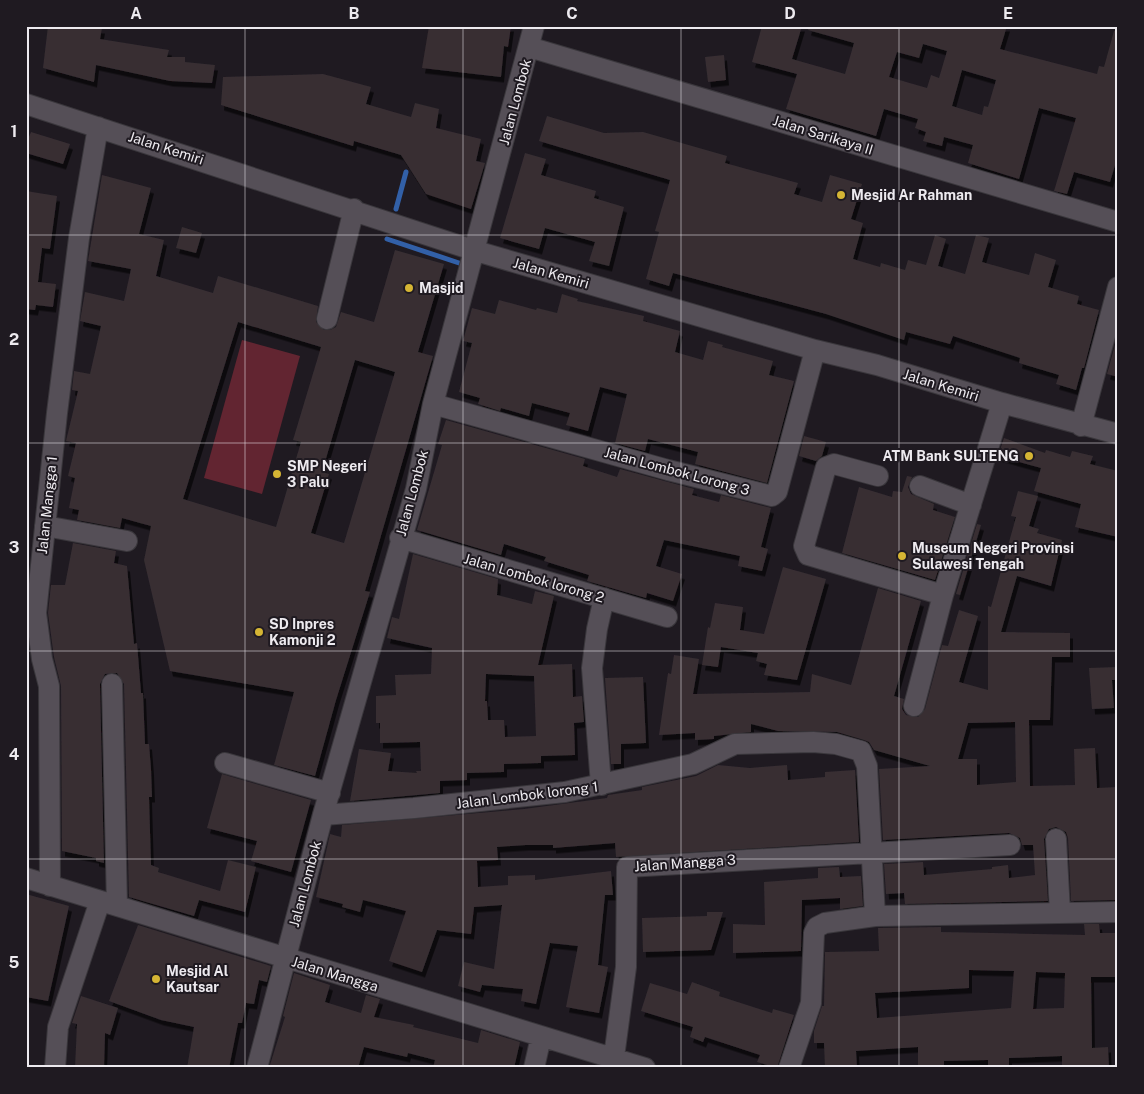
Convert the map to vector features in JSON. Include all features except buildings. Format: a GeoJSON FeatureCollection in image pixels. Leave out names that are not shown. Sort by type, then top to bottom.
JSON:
{"type":"FeatureCollection","features":[{"type":"Feature","properties":{"kind":"street","name":"Jalan Lombok"},"geometry":{"type":"LineString","coordinates":[[257,1068],[323,815],[400,538],[416,489],[433,404],[476,251],[534,26]]}},
{"type":"Feature","properties":{"kind":"street","name":"Jalan Sarikaya II"},"geometry":{"type":"LineString","coordinates":[[529,47],[1118,222]]}},
{"type":"Feature","properties":{"kind":"street","name":"Jalan Kemiri"},"geometry":{"type":"LineString","coordinates":[[26,104],[354,209],[476,251],[815,350],[877,365],[1081,426],[1118,434]]}},
{"type":"Feature","properties":{"kind":"street","name":"Jalan Mangga 1"},"geometry":{"type":"LineString","coordinates":[[50,886],[49,686],[42,659],[36,613],[57,413],[77,256],[98,126]]}},
{"type":"Feature","properties":{"kind":"street"},"geometry":{"type":"LineString","coordinates":[[327,319],[354,209]]}},
{"type":"Feature","properties":{"kind":"street"},"geometry":{"type":"LineString","coordinates":[[1081,426],[1118,288]]}},
{"type":"Feature","properties":{"kind":"street","name":"Jalan Lombok Lorong 3"},"geometry":{"type":"LineString","coordinates":[[433,404],[668,470],[772,496],[777,492],[815,350]]}},
{"type":"Feature","properties":{"kind":"street"},"geometry":{"type":"LineString","coordinates":[[914,706],[943,596],[1002,403]]}},
{"type":"Feature","properties":{"kind":"street"},"geometry":{"type":"LineString","coordinates":[[878,476],[834,464],[826,467],[804,546],[805,551],[808,555],[943,596]]}},
{"type":"Feature","properties":{"kind":"street"},"geometry":{"type":"LineString","coordinates":[[920,486],[971,505]]}},
{"type":"Feature","properties":{"kind":"street"},"geometry":{"type":"LineString","coordinates":[[45,526],[127,541]]}},
{"type":"Feature","properties":{"kind":"street","name":"Jalan Lombok lorong 2"},"geometry":{"type":"LineString","coordinates":[[400,538],[667,617]]}},
{"type":"Feature","properties":{"kind":"street"},"geometry":{"type":"LineString","coordinates":[[602,785],[592,668],[597,629],[604,598]]}},
{"type":"Feature","properties":{"kind":"street"},"geometry":{"type":"LineString","coordinates":[[55,1068],[58,1027],[108,903],[112,684]]}},
{"type":"Feature","properties":{"kind":"street","name":"Jalan Lombok lorong 1"},"geometry":{"type":"LineString","coordinates":[[323,815],[484,801],[602,785],[693,764],[735,744],[813,742],[850,747],[860,752],[867,766],[872,853]]}},
{"type":"Feature","properties":{"kind":"street"},"geometry":{"type":"LineString","coordinates":[[225,763],[330,793]]}},
{"type":"Feature","properties":{"kind":"street"},"geometry":{"type":"LineString","coordinates":[[1056,839],[1060,912]]}},
{"type":"Feature","properties":{"kind":"street","name":"Jalan Mangga 3"},"geometry":{"type":"LineString","coordinates":[[614,1057],[626,967],[627,867],[1010,845]]}},
{"type":"Feature","properties":{"kind":"street"},"geometry":{"type":"LineString","coordinates":[[872,853],[875,916]]}},
{"type":"Feature","properties":{"kind":"street","name":"Jalan Mangga"},"geometry":{"type":"LineString","coordinates":[[26,878],[645,1068]]}},
{"type":"Feature","properties":{"kind":"street"},"geometry":{"type":"LineString","coordinates":[[789,1068],[811,1003],[814,933],[817,927],[825,923],[875,916],[1118,912]]}},
{"type":"Feature","properties":{"kind":"street"},"geometry":{"type":"LineString","coordinates":[[534,1068],[542,1037]]}},
{"type":"Feature","properties":{"kind":"shaded area"},"geometry":{"type":"Polygon","coordinates":[[[242,340],[300,356],[262,494],[204,478],[242,340]]]}},
{"type":"Feature","properties":{"kind":"waterway"},"geometry":{"type":"LineString","coordinates":[[396,209],[406,172]]}},
{"type":"Feature","properties":{"kind":"waterway"},"geometry":{"type":"LineString","coordinates":[[387,239],[462,264],[462,267]]}},
{"type":"Feature","properties":{"kind":"place","name":"Mesjid Ar Rahman"},"geometry":{"type":"Point","coordinates":[841,195]}},
{"type":"Feature","properties":{"kind":"place","name":"Masjid"},"geometry":{"type":"Point","coordinates":[409,288]}},
{"type":"Feature","properties":{"kind":"place","name":"ATM Bank SULTENG"},"geometry":{"type":"Point","coordinates":[1029,456]}},
{"type":"Feature","properties":{"kind":"place","name":"SMP Negeri 3 Palu"},"geometry":{"type":"Point","coordinates":[277,474]}},
{"type":"Feature","properties":{"kind":"place","name":"Museum Negeri Provinsi Sulawesi Tengah"},"geometry":{"type":"Point","coordinates":[902,556]}},
{"type":"Feature","properties":{"kind":"place","name":"SD Inpres Kamonji 2"},"geometry":{"type":"Point","coordinates":[259,632]}},
{"type":"Feature","properties":{"kind":"place","name":"Mesjid Al Kautsar"},"geometry":{"type":"Point","coordinates":[156,979]}}]}
